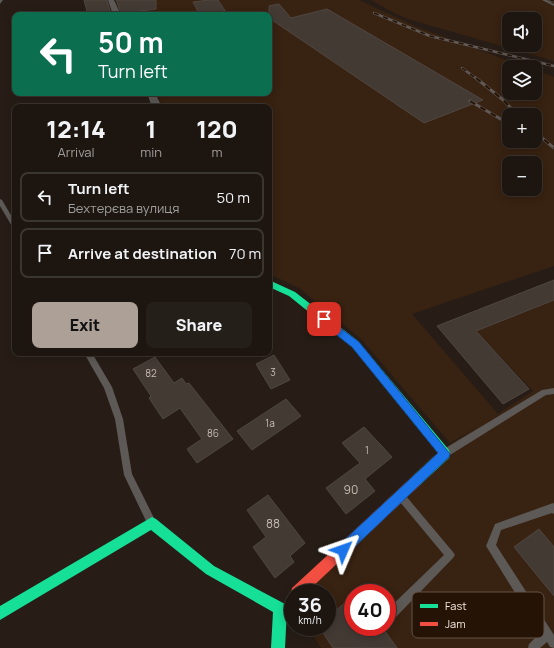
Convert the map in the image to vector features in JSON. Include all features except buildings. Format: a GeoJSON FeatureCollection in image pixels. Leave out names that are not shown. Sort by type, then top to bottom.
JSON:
{"type":"FeatureCollection","features":[{"type":"Feature","properties":{"kind":"street"},"geometry":{"type":"LineString","coordinates":[[112,0],[116,12]]}},
{"type":"Feature","properties":{"kind":"street"},"geometry":{"type":"LineString","coordinates":[[272,284],[292,294],[355,344],[445,454],[307,584]]}},
{"type":"Feature","properties":{"kind":"street"},"geometry":{"type":"LineString","coordinates":[[0,613],[152,523],[210,570],[284,602]]}},
{"type":"Feature","properties":{"kind":"street"},"geometry":{"type":"LineString","coordinates":[[278,648],[284,614]]}},
{"type":"Feature","properties":{"kind":"lane"},"geometry":{"type":"LineString","coordinates":[[544,0],[554,5]]}},
{"type":"Feature","properties":{"kind":"lane"},"geometry":{"type":"LineString","coordinates":[[0,202],[12,222]]}},
{"type":"Feature","properties":{"kind":"lane"},"geometry":{"type":"LineString","coordinates":[[90,356],[108,387],[119,419],[128,475],[152,523]]}},
{"type":"Feature","properties":{"kind":"lane"},"geometry":{"type":"LineString","coordinates":[[445,454],[545,392],[554,391]]}},
{"type":"Feature","properties":{"kind":"lane"},"geometry":{"type":"LineString","coordinates":[[400,496],[450,555],[413,592]]}},
{"type":"Feature","properties":{"kind":"lane"},"geometry":{"type":"LineString","coordinates":[[520,592],[491,546],[498,527],[553,508],[554,509]]}},
{"type":"Feature","properties":{"kind":"lane"},"geometry":{"type":"LineString","coordinates":[[396,609],[412,593]]}},
{"type":"Feature","properties":{"kind":"lane"},"geometry":{"type":"LineString","coordinates":[[544,629],[554,643]]}},
{"type":"Feature","properties":{"kind":"lane"},"geometry":{"type":"LineString","coordinates":[[544,637],[547,634]]}},
{"type":"Feature","properties":{"kind":"lane"},"geometry":{"type":"LineString","coordinates":[[533,648],[543,638]]}},
{"type":"Feature","properties":{"kind":"shaded area"},"geometry":{"type":"Polygon","coordinates":[[[117,0],[359,0],[417,27],[507,60],[502,60],[502,100],[542,100],[542,73],[554,77],[554,266],[412,314],[498,414],[533,391],[476,331],[554,300],[554,648],[321,648],[314,636],[336,636],[336,584],[297,584],[431,457],[478,426],[450,443],[361,339],[299,288],[272,275],[272,104],[162,104],[158,96],[272,96],[272,12],[121,12],[117,0]]]}},
{"type":"Feature","properties":{"kind":"shaded area"},"geometry":{"type":"Polygon","coordinates":[[[371,0],[554,0],[554,61],[523,52],[542,52],[542,12],[502,12],[502,46],[411,20],[394,13],[371,0]]]}},
{"type":"Feature","properties":{"kind":"railway"},"geometry":{"type":"LineString","coordinates":[[550,0],[554,1]]}},
{"type":"Feature","properties":{"kind":"railway"},"geometry":{"type":"LineString","coordinates":[[374,13],[430,36],[554,66]]}},
{"type":"Feature","properties":{"kind":"railway"},"geometry":{"type":"LineString","coordinates":[[462,68],[477,79]]}},
{"type":"Feature","properties":{"kind":"railway"},"geometry":{"type":"LineString","coordinates":[[476,78],[511,108]]}},
{"type":"Feature","properties":{"kind":"railway"},"geometry":{"type":"LineString","coordinates":[[470,101],[502,120]]}},
{"type":"Feature","properties":{"kind":"railway"},"geometry":{"type":"LineString","coordinates":[[542,138],[554,148]]}},
{"type":"Feature","properties":{"kind":"traffic: fast"},"geometry":{"type":"LineString","coordinates":[[272,284],[292,294],[355,344],[445,454],[416,481]]}},
{"type":"Feature","properties":{"kind":"traffic: fast"},"geometry":{"type":"LineString","coordinates":[[0,613],[152,523],[210,570],[280,609],[278,648]]}},
{"type":"Feature","properties":{"kind":"traffic: jam"},"geometry":{"type":"LineString","coordinates":[[307,584],[416,481]]}},
{"type":"Feature","properties":{"kind":"route"},"geometry":{"type":"LineString","coordinates":[[324,319],[355,344],[445,454],[343,550]]}}]}
